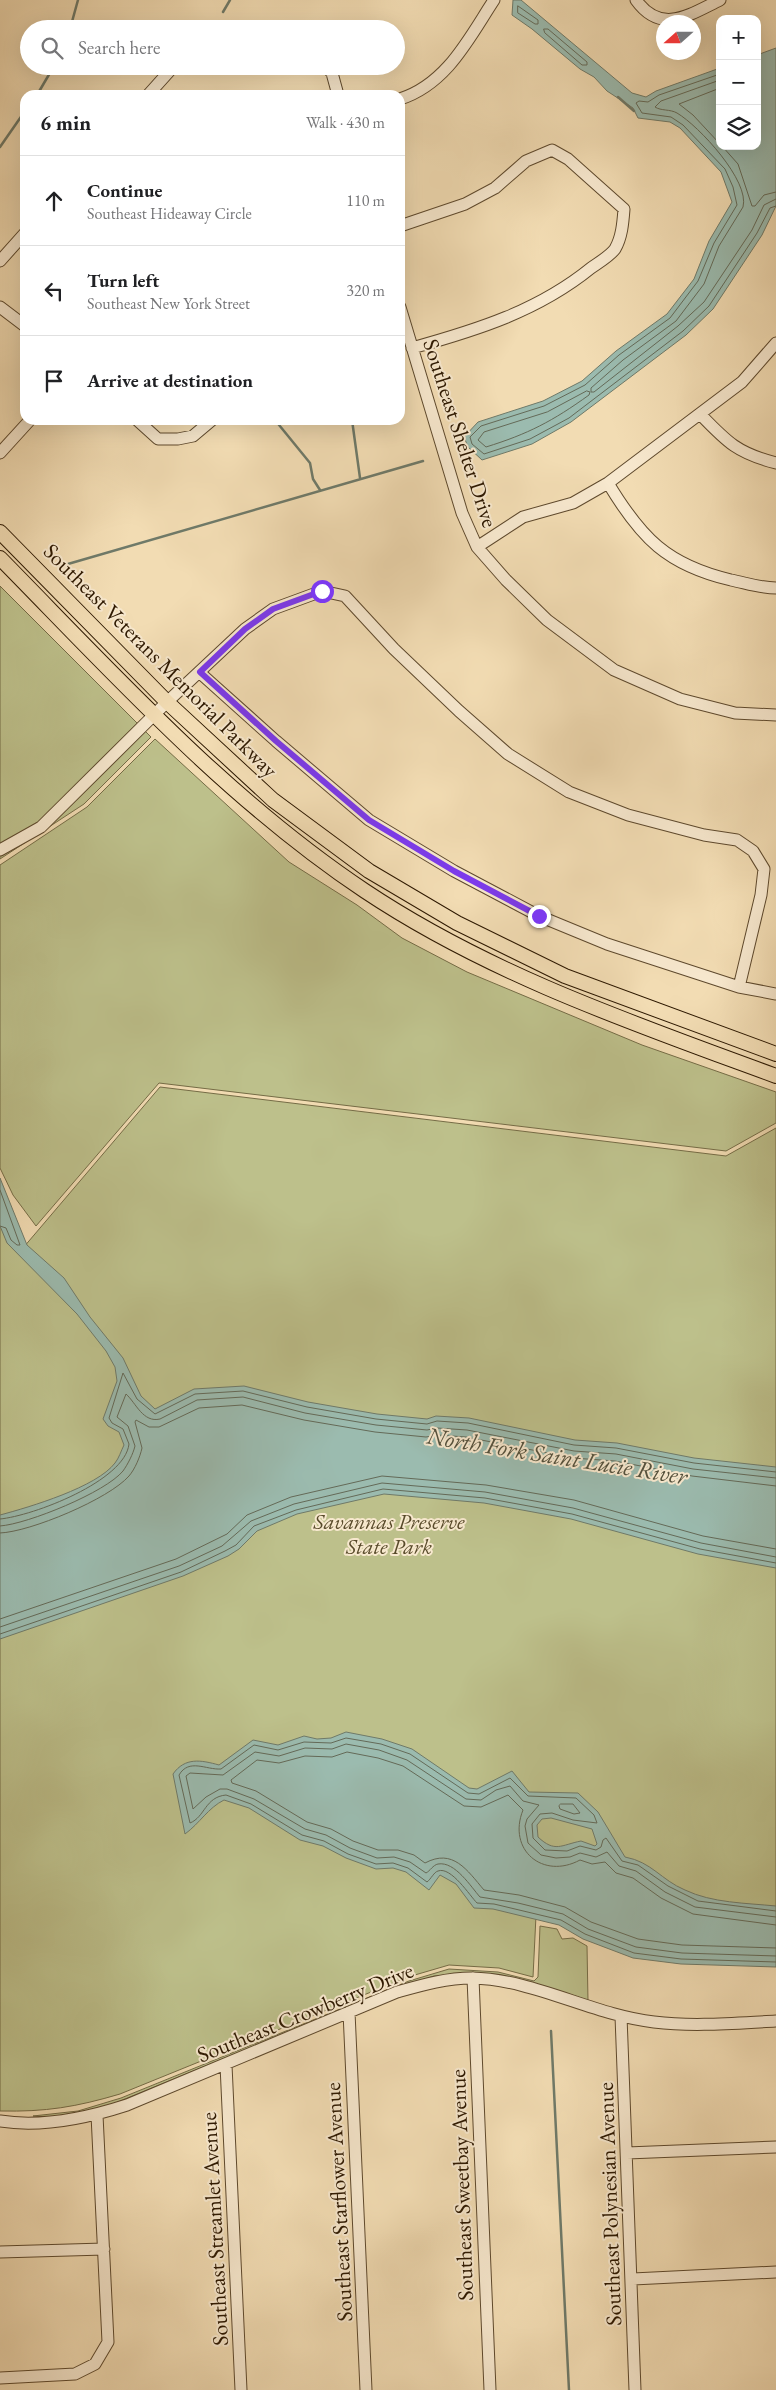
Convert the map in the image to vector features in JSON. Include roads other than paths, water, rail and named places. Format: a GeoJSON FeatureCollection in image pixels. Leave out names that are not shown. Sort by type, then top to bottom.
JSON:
{"type":"FeatureCollection","features":[{"type":"Feature","properties":{"kind":"main road","name":"Southeast Veterans Memorial Parkway"},"geometry":{"type":"LineString","coordinates":[[0,532],[167,702],[273,800],[369,871],[457,923],[565,976],[776,1054]]}},
{"type":"Feature","properties":{"kind":"main road","name":"Southeast Veterans Memorial Parkway"},"geometry":{"type":"LineString","coordinates":[[0,558],[184,745],[269,820],[365,891],[454,944],[562,996],[776,1076]]}},
{"type":"Feature","properties":{"kind":"street"},"geometry":{"type":"LineString","coordinates":[[405,97],[431,84],[452,64],[494,0]]}},
{"type":"Feature","properties":{"kind":"street"},"geometry":{"type":"LineString","coordinates":[[636,0],[641,8],[659,20],[681,19],[720,0]]}},
{"type":"Feature","properties":{"kind":"street"},"geometry":{"type":"LineString","coordinates":[[152,90],[166,75]]}},
{"type":"Feature","properties":{"kind":"street"},"geometry":{"type":"LineString","coordinates":[[333,75],[337,90]]}},
{"type":"Feature","properties":{"kind":"street"},"geometry":{"type":"LineString","coordinates":[[405,224],[465,204],[495,188],[526,161],[552,150],[568,159],[624,209],[622,228],[614,250],[580,277],[522,312],[470,332],[412,348]]}},
{"type":"Feature","properties":{"kind":"street"},"geometry":{"type":"LineString","coordinates":[[0,261],[20,239]]}},
{"type":"Feature","properties":{"kind":"street"},"geometry":{"type":"LineString","coordinates":[[0,307],[20,322]]}},
{"type":"Feature","properties":{"kind":"street","name":"Southeast Shelter Drive"},"geometry":{"type":"LineString","coordinates":[[405,325],[462,513],[477,547],[547,620],[614,670],[680,699],[735,713],[776,714]]}},
{"type":"Feature","properties":{"kind":"street"},"geometry":{"type":"LineString","coordinates":[[477,547],[523,517],[573,503],[608,483],[742,382],[776,343]]}},
{"type":"Feature","properties":{"kind":"street"},"geometry":{"type":"LineString","coordinates":[[700,414],[728,443],[755,457],[776,463]]}},
{"type":"Feature","properties":{"kind":"street"},"geometry":{"type":"LineString","coordinates":[[0,453],[25,425]]}},
{"type":"Feature","properties":{"kind":"street"},"geometry":{"type":"LineString","coordinates":[[143,425],[158,439],[178,439],[194,436],[206,425]]}},
{"type":"Feature","properties":{"kind":"street"},"geometry":{"type":"LineString","coordinates":[[608,483],[627,514],[651,541],[680,563],[714,576],[765,588],[776,588]]}},
{"type":"Feature","properties":{"kind":"street"},"geometry":{"type":"LineString","coordinates":[[0,850],[41,827],[167,702],[245,629],[273,609],[322,591],[345,596],[394,649],[459,711],[508,754],[569,792],[628,815],[704,835],[737,840],[753,851],[764,869],[761,894],[739,987]]}},
{"type":"Feature","properties":{"kind":"street"},"geometry":{"type":"LineString","coordinates":[[200,672],[276,741],[369,820],[454,871],[539,916],[607,944],[739,987],[776,994]]}},
{"type":"Feature","properties":{"kind":"street","name":"Southeast Crowberry Drive"},"geometry":{"type":"LineString","coordinates":[[0,2121],[25,2123],[97,2115],[128,2105],[226,2065],[398,1992],[435,1981],[473,1978],[509,1983],[621,2016],[653,2022],[689,2025],[776,2021]]}},
{"type":"Feature","properties":{"kind":"street","name":"Southeast Sweetbay Avenue"},"geometry":{"type":"LineString","coordinates":[[473,1978],[490,2390]]}},
{"type":"Feature","properties":{"kind":"street","name":"Southeast Starflower Avenue"},"geometry":{"type":"LineString","coordinates":[[349,2012],[366,2390]]}},
{"type":"Feature","properties":{"kind":"street","name":"Southeast Polynesian Avenue"},"geometry":{"type":"LineString","coordinates":[[621,2016],[633,2279],[635,2390]]}},
{"type":"Feature","properties":{"kind":"street","name":"Southeast Streamlet Avenue"},"geometry":{"type":"LineString","coordinates":[[226,2065],[241,2390]]}},
{"type":"Feature","properties":{"kind":"street"},"geometry":{"type":"LineString","coordinates":[[0,2378],[75,2374],[95,2364],[108,2342],[97,2115]]}},
{"type":"Feature","properties":{"kind":"street"},"geometry":{"type":"LineString","coordinates":[[627,2153],[776,2147]]}},
{"type":"Feature","properties":{"kind":"street"},"geometry":{"type":"LineString","coordinates":[[0,2252],[104,2249]]}},
{"type":"Feature","properties":{"kind":"street"},"geometry":{"type":"LineString","coordinates":[[633,2279],[776,2272]]}},
{"type":"Feature","properties":{"kind":"water"},"geometry":{"type":"Polygon","coordinates":[[[513,0],[521,0],[632,93],[646,97],[656,91],[716,69],[716,150],[761,150],[761,54],[776,48],[776,206],[762,235],[713,309],[686,335],[571,422],[532,444],[482,460],[468,447],[464,437],[478,422],[543,401],[582,381],[616,351],[667,314],[694,279],[709,241],[732,202],[721,172],[680,128],[670,122],[638,118],[633,108],[607,91],[594,77],[580,69],[512,15],[513,0]]]}},
{"type":"Feature","properties":{"kind":"water","name":"North Fork Saint Lucie River"},"geometry":{"type":"Polygon","coordinates":[[[0,1178],[27,1245],[64,1278],[90,1317],[123,1358],[141,1396],[155,1409],[194,1389],[244,1386],[308,1402],[377,1414],[427,1419],[436,1416],[469,1418],[575,1440],[617,1443],[694,1458],[776,1467],[776,1568],[698,1554],[571,1519],[484,1503],[384,1494],[297,1514],[257,1531],[239,1549],[228,1556],[183,1576],[0,1639],[0,1515],[62,1495],[94,1480],[115,1463],[124,1445],[119,1432],[108,1426],[103,1419],[117,1381],[115,1367],[106,1351],[77,1314],[7,1243],[0,1226],[0,1178]]]}},
{"type":"Feature","properties":{"kind":"water"},"geometry":{"type":"Polygon","coordinates":[[[346,1732],[382,1739],[412,1749],[469,1788],[477,1789],[512,1771],[529,1792],[578,1793],[598,1812],[625,1857],[650,1867],[677,1886],[706,1898],[776,1906],[776,1967],[681,1964],[633,1958],[583,1939],[559,1925],[493,1909],[474,1908],[456,1884],[440,1875],[429,1890],[406,1872],[393,1868],[376,1869],[346,1858],[323,1846],[300,1840],[249,1808],[224,1800],[213,1807],[185,1834],[173,1774],[183,1765],[188,1762],[200,1761],[219,1765],[253,1740],[278,1745],[304,1736],[317,1739],[331,1738],[346,1732]],[[551,1818],[542,1819],[537,1825],[538,1837],[549,1845],[554,1846],[563,1846],[581,1841],[595,1846],[597,1844],[592,1829],[551,1818]]]}},
{"type":"Feature","properties":{"kind":"waterway"},"geometry":{"type":"LineString","coordinates":[[72,20],[78,0]]}},
{"type":"Feature","properties":{"kind":"waterway"},"geometry":{"type":"LineString","coordinates":[[223,12],[230,0]]}},
{"type":"Feature","properties":{"kind":"waterway"},"geometry":{"type":"LineString","coordinates":[[40,90],[49,75]]}},
{"type":"Feature","properties":{"kind":"waterway"},"geometry":{"type":"LineString","coordinates":[[618,97],[634,111]]}},
{"type":"Feature","properties":{"kind":"waterway"},"geometry":{"type":"LineString","coordinates":[[0,147],[20,118]]}},
{"type":"Feature","properties":{"kind":"waterway"},"geometry":{"type":"LineString","coordinates":[[279,425],[310,463],[313,479],[320,490]]}},
{"type":"Feature","properties":{"kind":"waterway"},"geometry":{"type":"LineString","coordinates":[[353,425],[360,478]]}},
{"type":"Feature","properties":{"kind":"waterway"},"geometry":{"type":"LineString","coordinates":[[61,566],[423,461]]}},
{"type":"Feature","properties":{"kind":"waterway"},"geometry":{"type":"LineString","coordinates":[[551,2031],[569,2390]]}},
{"type":"Feature","properties":{"kind":"park label","name":"Savannas Preserve State Park"},"geometry":{"type":"Point","coordinates":[389,1534]}}]}
